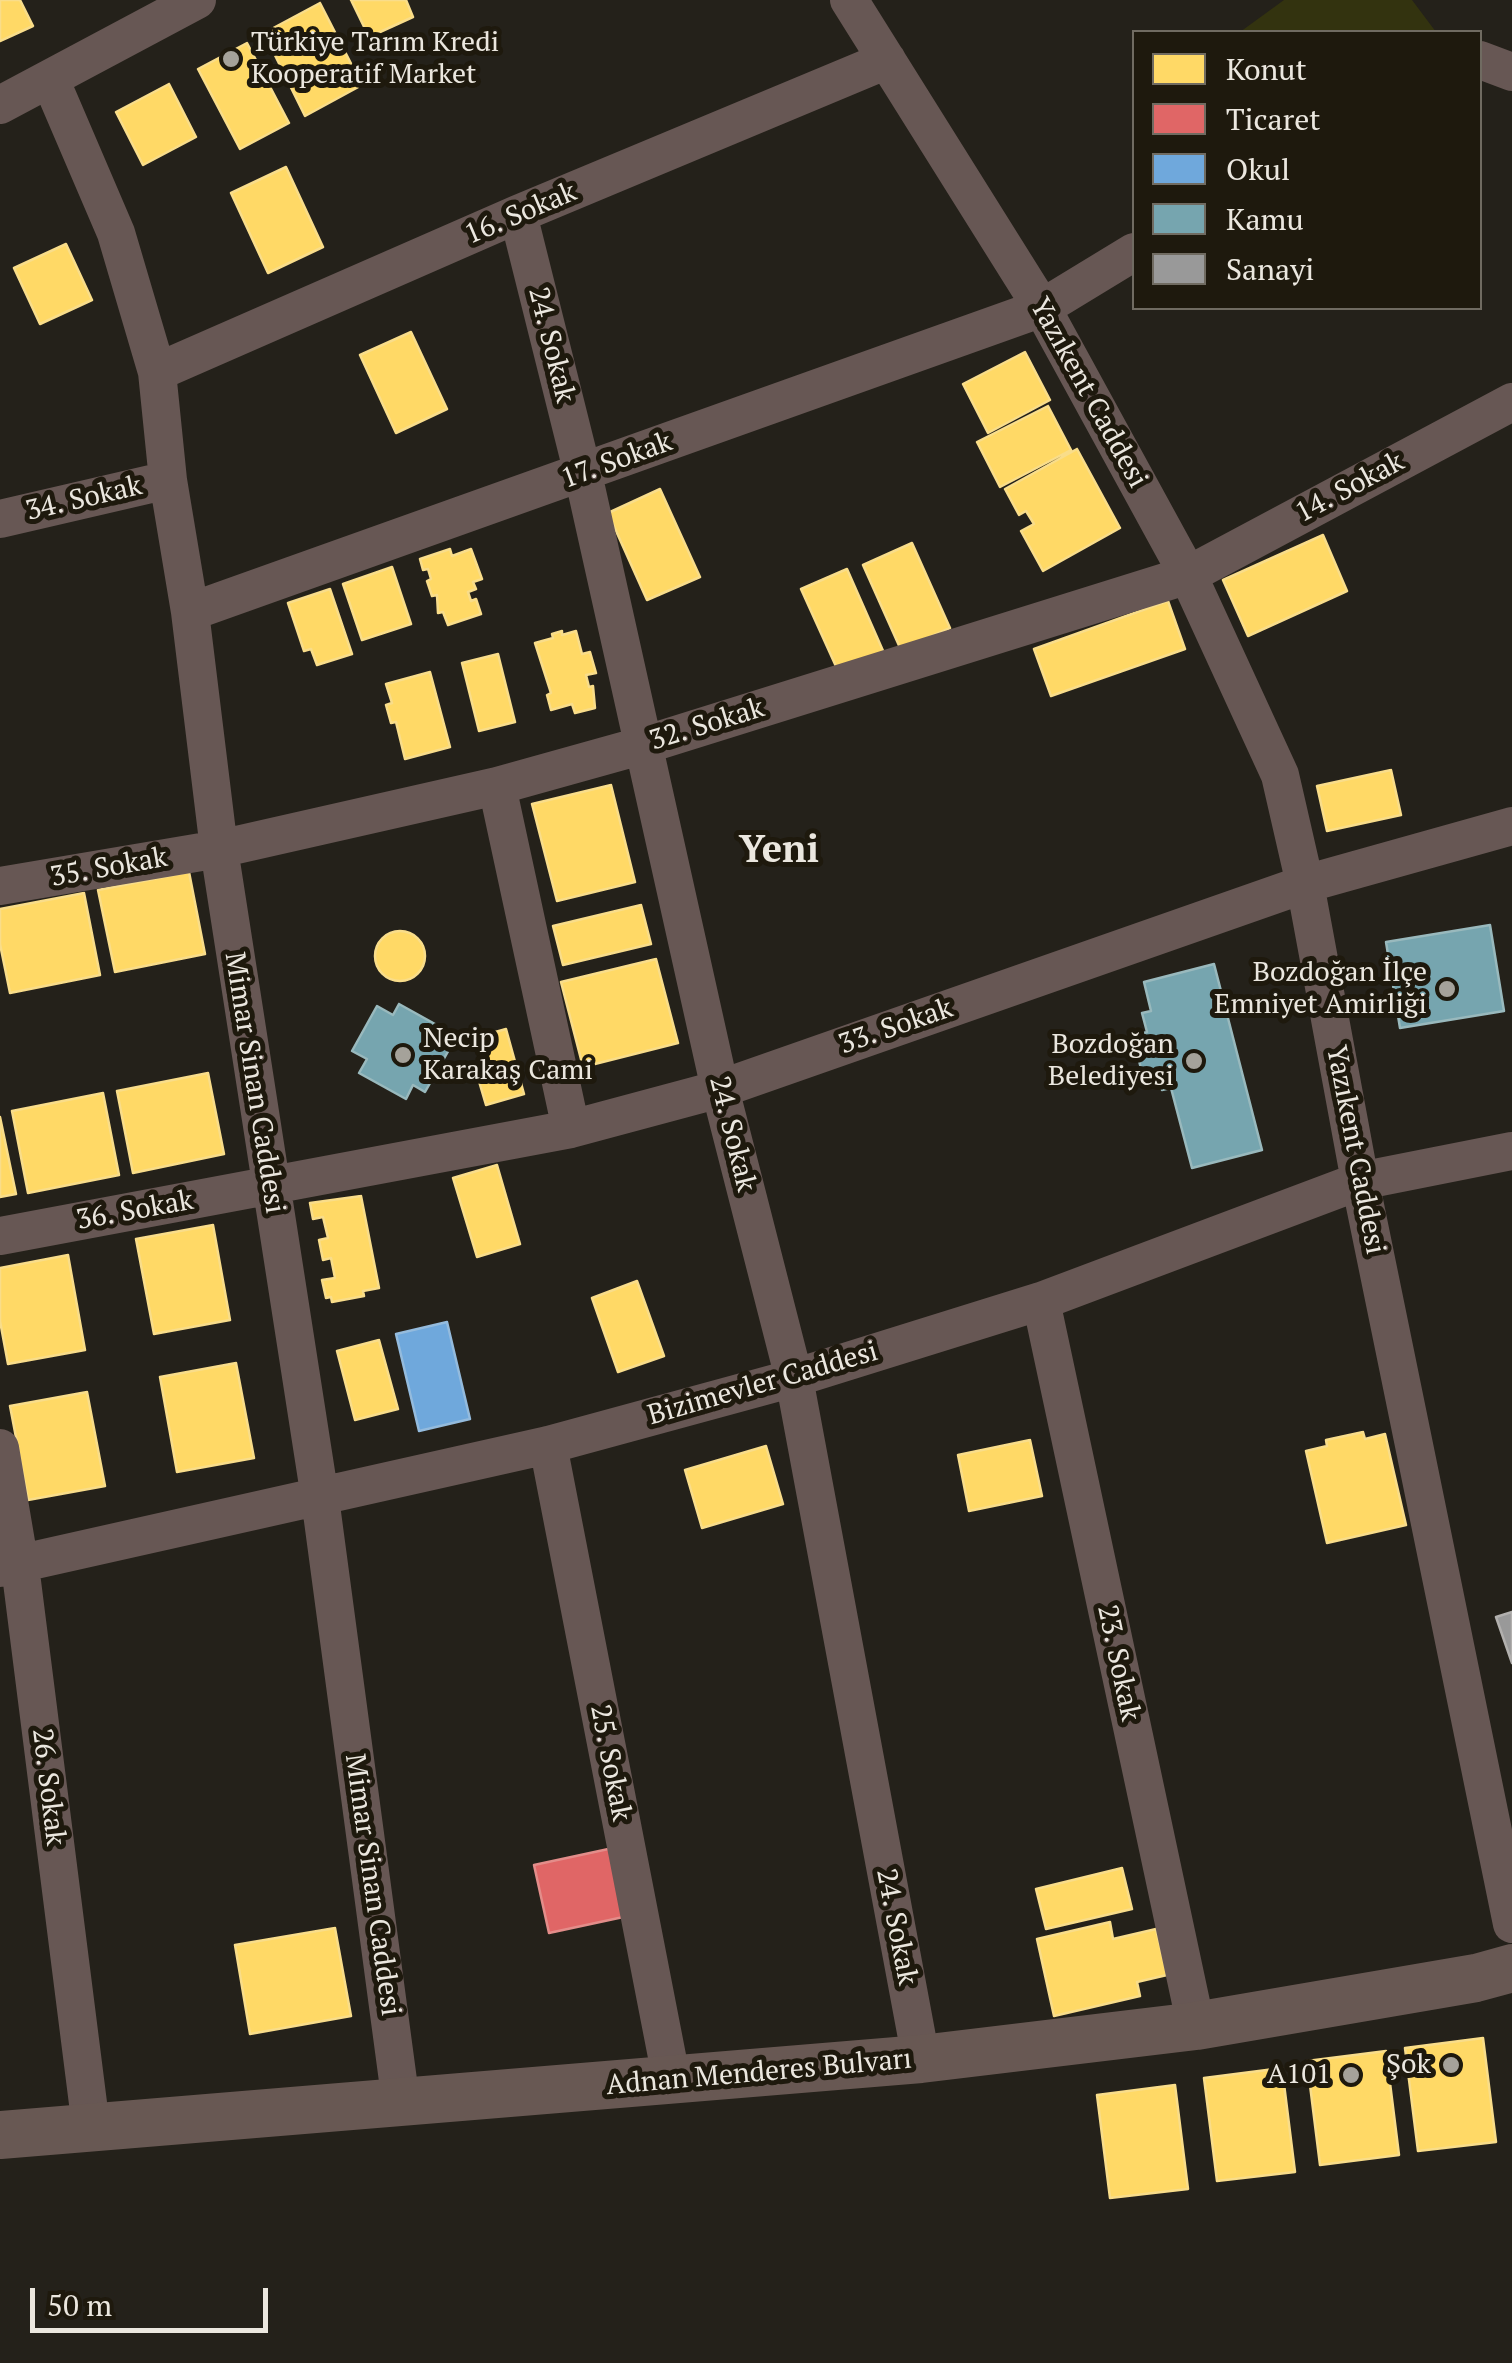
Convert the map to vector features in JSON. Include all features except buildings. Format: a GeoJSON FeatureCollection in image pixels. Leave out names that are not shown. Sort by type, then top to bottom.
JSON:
{"type":"FeatureCollection","features":[{"type":"Feature","properties":{"kind":"main road","name":"Adnan Menderes Bulvarı"},"geometry":{"type":"LineString","coordinates":[[0,2135],[921,2059],[1196,2026],[1476,1978],[1512,1968]]}},
{"type":"Feature","properties":{"kind":"street"},"geometry":{"type":"LineString","coordinates":[[0,105],[197,0]]}},
{"type":"Feature","properties":{"kind":"street","name":"Yazıkent Caddesi"},"geometry":{"type":"LineString","coordinates":[[849,0],[1042,308],[1188,575],[1280,774],[1512,1924]]}},
{"type":"Feature","properties":{"kind":"street","name":"16. Sokak"},"geometry":{"type":"LineString","coordinates":[[157,372],[518,214],[887,60]]}},
{"type":"Feature","properties":{"kind":"street"},"geometry":{"type":"LineString","coordinates":[[1482,61],[1512,72]]}},
{"type":"Feature","properties":{"kind":"street","name":"Mimar Sinan Caddesi"},"geometry":{"type":"LineString","coordinates":[[50,79],[116,233],[157,372],[168,480],[190,612],[219,849],[320,1498],[401,2103]]}},
{"type":"Feature","properties":{"kind":"street","name":"24. Sokak"},"geometry":{"type":"LineString","coordinates":[[518,214],[583,474],[720,1088],[794,1378],[921,2059]]}},
{"type":"Feature","properties":{"kind":"street","name":"17. Sokak"},"geometry":{"type":"LineString","coordinates":[[190,612],[1042,308],[1132,253]]}},
{"type":"Feature","properties":{"kind":"street","name":"14. Sokak"},"geometry":{"type":"LineString","coordinates":[[1188,575],[1510,412]]}},
{"type":"Feature","properties":{"kind":"street","name":"34. Sokak"},"geometry":{"type":"LineString","coordinates":[[0,518],[168,480]]}},
{"type":"Feature","properties":{"kind":"street","name":"32. Sokak"},"geometry":{"type":"LineString","coordinates":[[219,849],[497,786],[644,745],[1188,575]]}},
{"type":"Feature","properties":{"kind":"street"},"geometry":{"type":"LineString","coordinates":[[497,786],[571,1129]]}},
{"type":"Feature","properties":{"kind":"street","name":"33. Sokak"},"geometry":{"type":"LineString","coordinates":[[269,1187],[571,1129],[720,1088],[1305,884],[1512,826]]}},
{"type":"Feature","properties":{"kind":"street","name":"35. Sokak"},"geometry":{"type":"LineString","coordinates":[[0,886],[219,849]]}},
{"type":"Feature","properties":{"kind":"street","name":"Bizimevler Caddesi"},"geometry":{"type":"LineString","coordinates":[[10,1567],[548,1445],[794,1378],[1041,1300],[1360,1182],[1512,1151]]}},
{"type":"Feature","properties":{"kind":"street","name":"36. Sokak"},"geometry":{"type":"LineString","coordinates":[[0,1236],[269,1187]]}},
{"type":"Feature","properties":{"kind":"street","name":"23. Sokak"},"geometry":{"type":"LineString","coordinates":[[1041,1300],[1196,2026]]}},
{"type":"Feature","properties":{"kind":"street","name":"25. Sokak"},"geometry":{"type":"LineString","coordinates":[[548,1445],[672,2082]]}},
{"type":"Feature","properties":{"kind":"street","name":"26. Sokak"},"geometry":{"type":"LineString","coordinates":[[0,1448],[10,1567],[90,2127]]}},
{"type":"Feature","properties":{"kind":"shaded area"},"geometry":{"type":"Polygon","coordinates":[[[1284,0],[1412,0],[1434,30],[1243,30],[1284,0]]]}},
{"type":"Feature","properties":{"kind":"place","name":"Türkiye Tarım Kredi Kooperatif Market"},"geometry":{"type":"Point","coordinates":[231,59]}},
{"type":"Feature","properties":{"kind":"place","name":"Bozdoğan İlçe Emniyet Amirliği"},"geometry":{"type":"Point","coordinates":[1447,989]}},
{"type":"Feature","properties":{"kind":"place","name":"Necip Karakaş Cami"},"geometry":{"type":"Point","coordinates":[403,1055]}},
{"type":"Feature","properties":{"kind":"place","name":"Bozdoğan Belediyesi"},"geometry":{"type":"Point","coordinates":[1194,1061]}},
{"type":"Feature","properties":{"kind":"place","name":"Şok"},"geometry":{"type":"Point","coordinates":[1451,2065]}},
{"type":"Feature","properties":{"kind":"place","name":"A101"},"geometry":{"type":"Point","coordinates":[1351,2075]}},
{"type":"Feature","properties":{"kind":"district","name":"Yeni"},"geometry":{"type":"Point","coordinates":[779,851]}}]}
